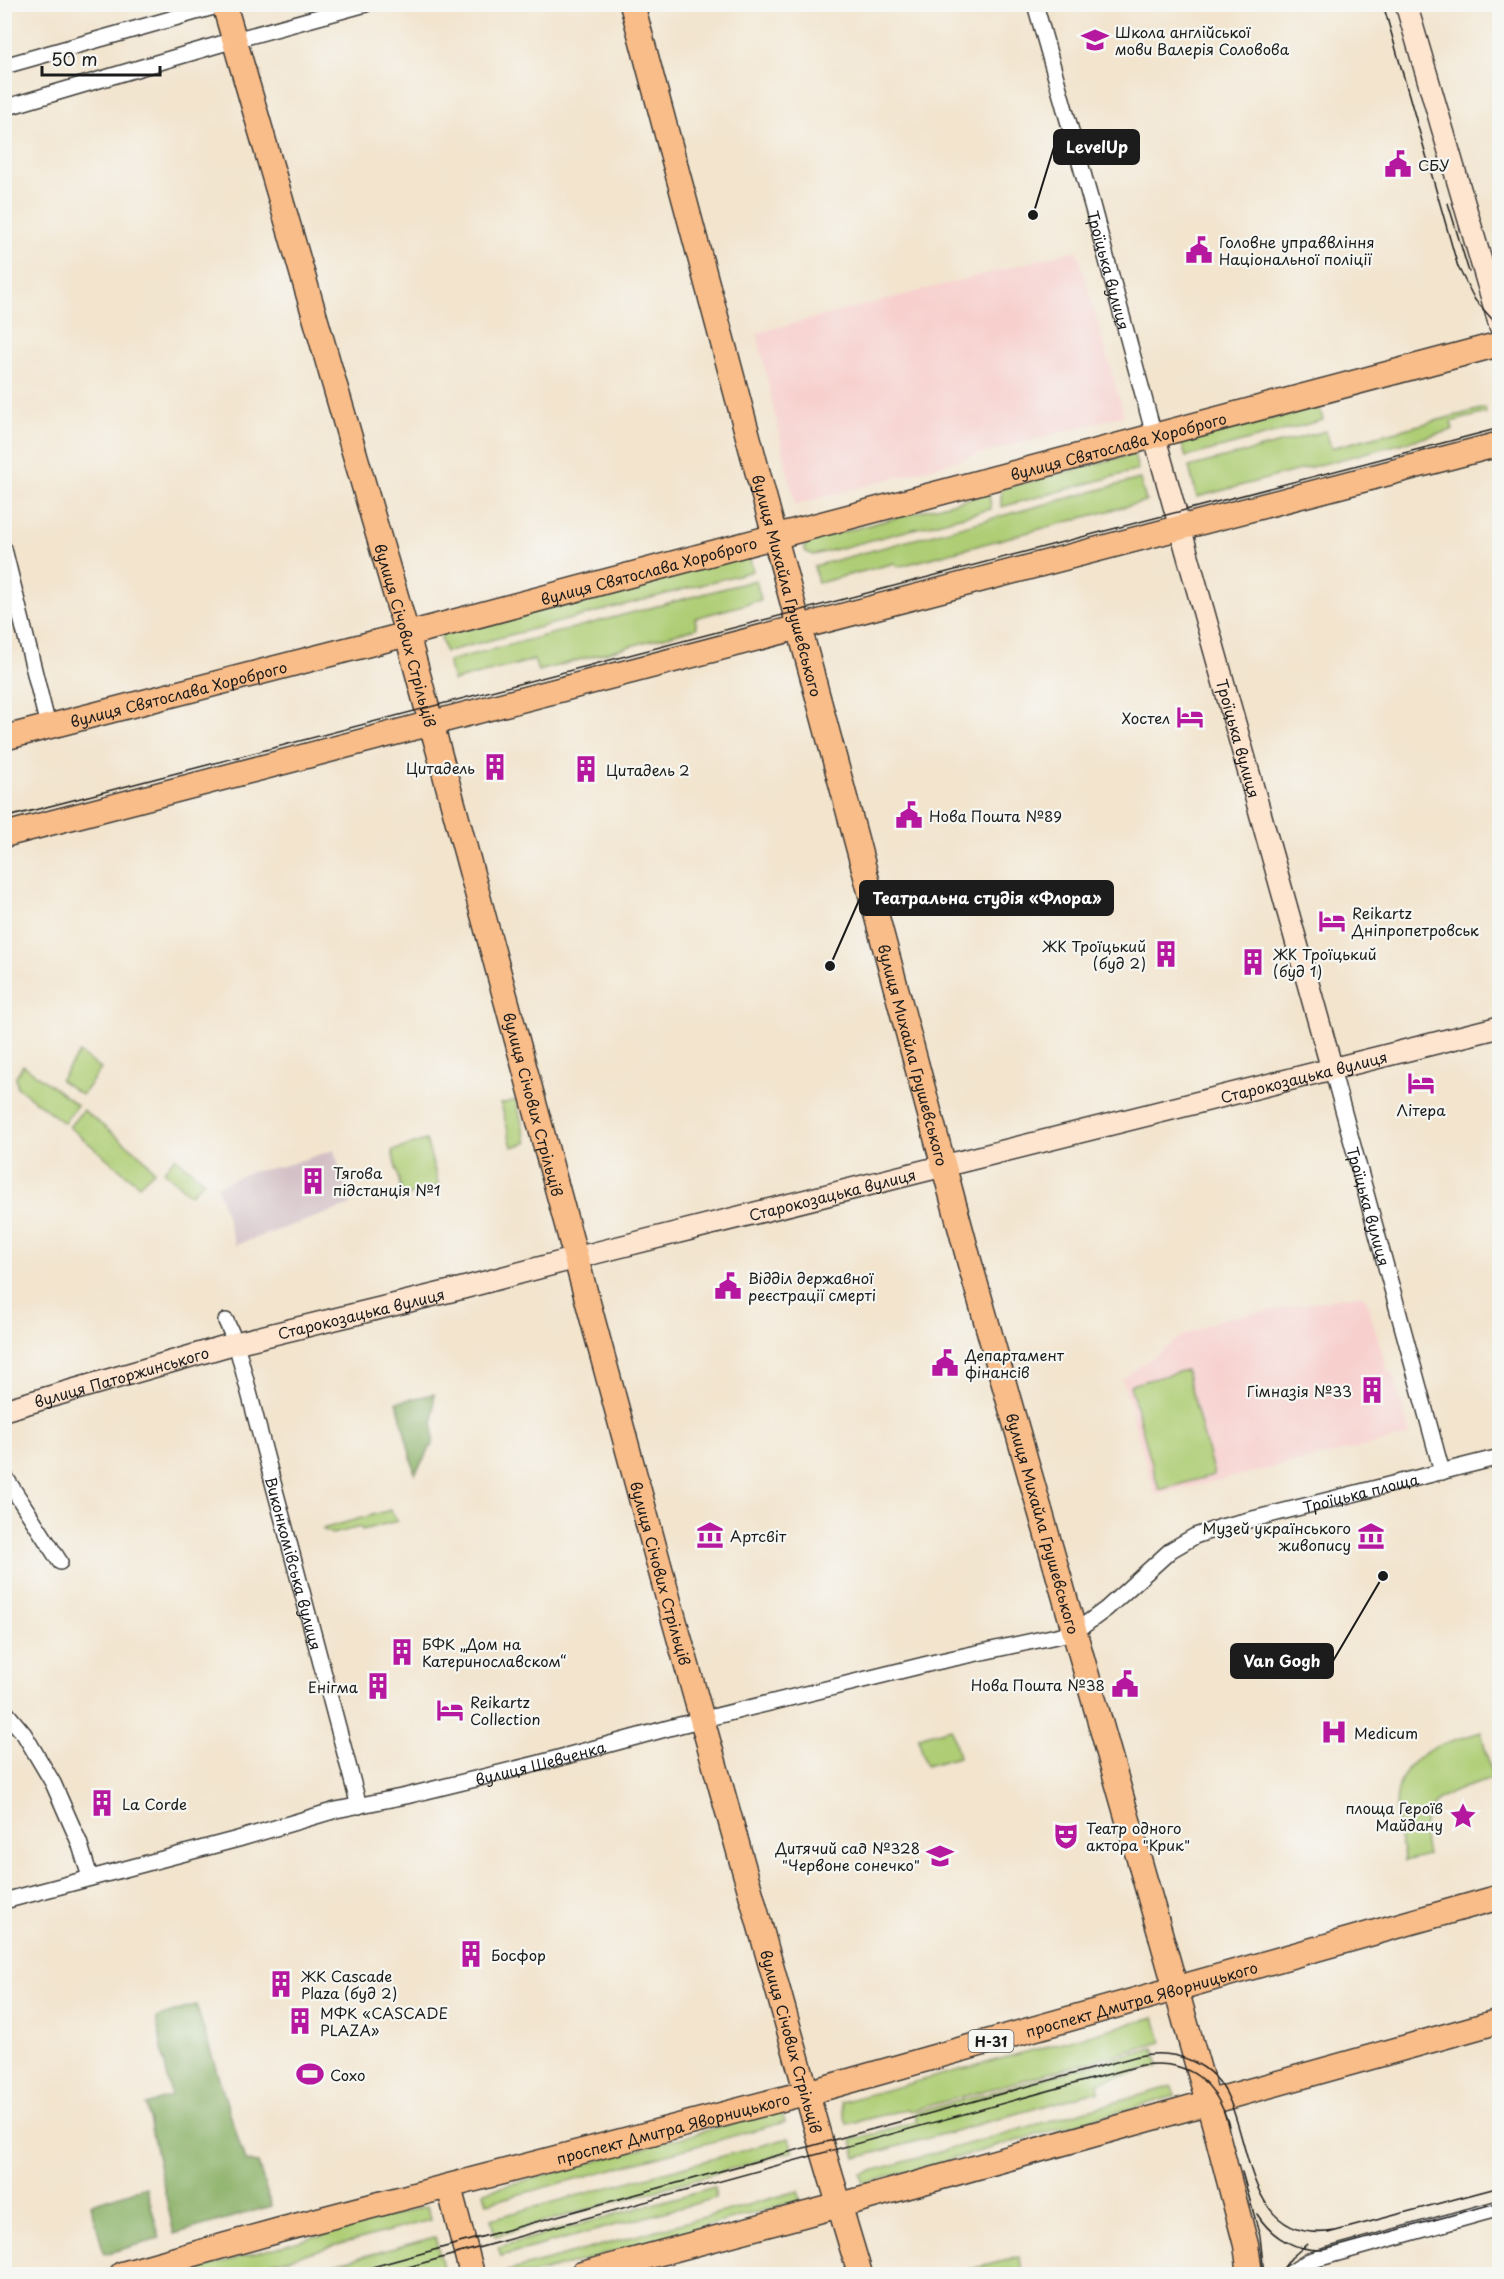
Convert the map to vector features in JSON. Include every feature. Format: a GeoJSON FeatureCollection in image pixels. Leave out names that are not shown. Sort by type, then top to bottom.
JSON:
{"type":"FeatureCollection","features":[{"type":"Feature","properties":{"kind":"main road","name":"вулиця Січових Стрільців"},"geometry":{"type":"LineString","coordinates":[[224,4],[407,634],[703,1720],[806,2092],[860,2274]]}},
{"type":"Feature","properties":{"kind":"main road","name":"вулиця Михайла Грушевського"},"geometry":{"type":"LineString","coordinates":[[632,4],[944,1166],[1208,2102],[1246,2245],[1250,2274]]}},
{"type":"Feature","properties":{"kind":"main road","name":"вулиця Святослава Хороброго"},"geometry":{"type":"LineString","coordinates":[[4,738],[407,634],[1500,344]]}},
{"type":"Feature","properties":{"kind":"main road"},"geometry":{"type":"LineString","coordinates":[[4,835],[1500,444]]}},
{"type":"Feature","properties":{"kind":"main road","name":"проспект Дмитра Яворницького"},"geometry":{"type":"LineString","coordinates":[[122,2274],[806,2092],[1500,1897]]}},
{"type":"Feature","properties":{"kind":"main road"},"geometry":{"type":"LineString","coordinates":[[582,2274],[1500,2021]]}},
{"type":"Feature","properties":{"kind":"main road"},"geometry":{"type":"LineString","coordinates":[[449,2187],[472,2274]]}},
{"type":"Feature","properties":{"kind":"street"},"geometry":{"type":"LineString","coordinates":[[4,66],[224,4]]}},
{"type":"Feature","properties":{"kind":"street"},"geometry":{"type":"LineString","coordinates":[[4,108],[234,40],[366,4]]}},
{"type":"Feature","properties":{"kind":"street","name":"Троїцька вулиця"},"geometry":{"type":"LineString","coordinates":[[1035,4],[1179,527],[1241,739],[1442,1472]]}},
{"type":"Feature","properties":{"kind":"street"},"geometry":{"type":"LineString","coordinates":[[1406,4],[1500,326]]}},
{"type":"Feature","properties":{"kind":"street"},"geometry":{"type":"LineString","coordinates":[[4,549],[48,726]]}},
{"type":"Feature","properties":{"kind":"street","name":"Старокозацька вулиця"},"geometry":{"type":"LineString","coordinates":[[236,1343],[1500,1027]]}},
{"type":"Feature","properties":{"kind":"street","name":"Виконкомівська вулиця"},"geometry":{"type":"LineString","coordinates":[[226,1321],[236,1343],[359,1806]]}},
{"type":"Feature","properties":{"kind":"street","name":"вулиця Паторжинського"},"geometry":{"type":"LineString","coordinates":[[4,1410],[236,1343]]}},
{"type":"Feature","properties":{"kind":"street","name":"Троїцька площа"},"geometry":{"type":"LineString","coordinates":[[1076,1632],[1106,1609],[1171,1550],[1195,1536],[1221,1527],[1500,1457]]}},
{"type":"Feature","properties":{"kind":"street"},"geometry":{"type":"LineString","coordinates":[[4,1475],[60,1562]]}},
{"type":"Feature","properties":{"kind":"street","name":"вулиця Шевченка"},"geometry":{"type":"LineString","coordinates":[[4,1901],[238,1839],[336,1810],[540,1762],[944,1660],[1076,1632]]}},
{"type":"Feature","properties":{"kind":"street"},"geometry":{"type":"LineString","coordinates":[[4,1710],[24,1734],[52,1783],[79,1842],[90,1877]]}},
{"type":"Feature","properties":{"kind":"street"},"geometry":{"type":"LineString","coordinates":[[1289,2274],[1309,2261],[1500,2208]]}},
{"type":"Feature","properties":{"kind":"shaded area"},"geometry":{"type":"Polygon","coordinates":[[[1077,250],[1124,415],[795,505],[757,333],[1077,250]]]}},
{"type":"Feature","properties":{"kind":"shaded area"},"geometry":{"type":"Polygon","coordinates":[[[334,1150],[351,1205],[235,1245],[217,1186],[250,1172],[283,1166],[334,1150]]]}},
{"type":"Feature","properties":{"kind":"shaded area"},"geometry":{"type":"Polygon","coordinates":[[[1361,1294],[1366,1298],[1388,1373],[1393,1373],[1410,1436],[1155,1495],[1122,1379],[1181,1337],[1221,1319],[1361,1294]]]}},
{"type":"Feature","properties":{"kind":"green space"},"geometry":{"type":"Polygon","coordinates":[[[1319,406],[1323,420],[1186,457],[1181,442],[1319,406]]]}},
{"type":"Feature","properties":{"kind":"green space"},"geometry":{"type":"Polygon","coordinates":[[[1485,408],[1486,413],[1451,422],[1453,430],[1197,497],[1189,467],[1326,431],[1331,448],[1485,408]]]}},
{"type":"Feature","properties":{"kind":"green space"},"geometry":{"type":"Polygon","coordinates":[[[1134,454],[1138,470],[1001,507],[1001,489],[1134,454]]]}},
{"type":"Feature","properties":{"kind":"green space"},"geometry":{"type":"Polygon","coordinates":[[[1140,479],[1146,501],[897,567],[895,563],[818,583],[814,566],[1140,479]]]}},
{"type":"Feature","properties":{"kind":"green space"},"geometry":{"type":"Polygon","coordinates":[[[989,493],[991,509],[814,555],[806,552],[804,547],[809,541],[989,493]]]}},
{"type":"Feature","properties":{"kind":"green space"},"geometry":{"type":"Polygon","coordinates":[[[749,555],[753,571],[445,652],[440,633],[749,555]]]}},
{"type":"Feature","properties":{"kind":"green space"},"geometry":{"type":"Polygon","coordinates":[[[756,580],[761,600],[695,618],[697,628],[538,671],[534,660],[453,681],[448,661],[756,580]]]}},
{"type":"Feature","properties":{"kind":"green space"},"geometry":{"type":"Polygon","coordinates":[[[79,1053],[101,1069],[82,1095],[60,1080],[79,1053]]]}},
{"type":"Feature","properties":{"kind":"green space"},"geometry":{"type":"Polygon","coordinates":[[[23,1065],[77,1105],[64,1123],[17,1087],[16,1076],[23,1065]]]}},
{"type":"Feature","properties":{"kind":"green space"},"geometry":{"type":"Polygon","coordinates":[[[516,1100],[527,1143],[512,1147],[501,1104],[516,1100]]]}},
{"type":"Feature","properties":{"kind":"green space"},"geometry":{"type":"Polygon","coordinates":[[[83,1110],[143,1157],[154,1171],[139,1185],[69,1127],[83,1110]]]}},
{"type":"Feature","properties":{"kind":"green space"},"geometry":{"type":"Polygon","coordinates":[[[426,1140],[439,1186],[403,1197],[392,1151],[426,1140]]]}},
{"type":"Feature","properties":{"kind":"green space"},"geometry":{"type":"Polygon","coordinates":[[[175,1157],[204,1181],[190,1195],[164,1171],[175,1157]]]}},
{"type":"Feature","properties":{"kind":"green space"},"geometry":{"type":"Polygon","coordinates":[[[1186,1370],[1214,1475],[1159,1490],[1130,1385],[1186,1370]]]}},
{"type":"Feature","properties":{"kind":"green space"},"geometry":{"type":"Polygon","coordinates":[[[434,1394],[433,1443],[415,1474],[397,1402],[434,1394]]]}},
{"type":"Feature","properties":{"kind":"green space"},"geometry":{"type":"Polygon","coordinates":[[[391,1510],[397,1521],[362,1530],[361,1527],[332,1534],[322,1529],[391,1510]]]}},
{"type":"Feature","properties":{"kind":"green space"},"geometry":{"type":"Polygon","coordinates":[[[951,1728],[959,1757],[926,1766],[918,1737],[951,1728]]]}},
{"type":"Feature","properties":{"kind":"green space"},"geometry":{"type":"Polygon","coordinates":[[[1481,1732],[1493,1779],[1462,1788],[1438,1801],[1430,1810],[1425,1821],[1424,1836],[1427,1855],[1405,1861],[1396,1811],[1400,1781],[1419,1757],[1452,1740],[1481,1732]]]}},
{"type":"Feature","properties":{"kind":"green space"},"geometry":{"type":"Polygon","coordinates":[[[196,2005],[245,2161],[258,2163],[271,2206],[174,2234],[146,2105],[171,2096],[156,2018],[196,2005]]]}},
{"type":"Feature","properties":{"kind":"green space"},"geometry":{"type":"Polygon","coordinates":[[[1155,2017],[1162,2042],[910,2111],[907,2109],[847,2124],[841,2102],[1155,2017]]]}},
{"type":"Feature","properties":{"kind":"green space"},"geometry":{"type":"Polygon","coordinates":[[[1154,2048],[1159,2066],[1098,2082],[1099,2091],[856,2158],[852,2140],[917,2121],[915,2113],[1154,2048]]]}},
{"type":"Feature","properties":{"kind":"green space"},"geometry":{"type":"Polygon","coordinates":[[[1173,2086],[1175,2096],[864,2184],[861,2174],[1173,2086]]]}},
{"type":"Feature","properties":{"kind":"green space"},"geometry":{"type":"Polygon","coordinates":[[[781,2110],[785,2122],[487,2203],[484,2192],[781,2110]]]}},
{"type":"Feature","properties":{"kind":"green space"},"geometry":{"type":"Polygon","coordinates":[[[789,2138],[793,2151],[495,2236],[491,2219],[789,2138]]]}},
{"type":"Feature","properties":{"kind":"green space"},"geometry":{"type":"Polygon","coordinates":[[[146,2187],[160,2239],[104,2254],[91,2204],[146,2187]]]}},
{"type":"Feature","properties":{"kind":"green space"},"geometry":{"type":"Polygon","coordinates":[[[714,2187],[716,2198],[501,2256],[498,2247],[714,2187]]]}},
{"type":"Feature","properties":{"kind":"green space"},"geometry":{"type":"Polygon","coordinates":[[[798,2191],[801,2200],[534,2274],[506,2274],[505,2272],[798,2191]]]}},
{"type":"Feature","properties":{"kind":"green space"},"geometry":{"type":"Polygon","coordinates":[[[427,2206],[430,2220],[230,2274],[180,2274],[427,2206]]]}},
{"type":"Feature","properties":{"kind":"green space"},"geometry":{"type":"Polygon","coordinates":[[[435,2237],[444,2271],[430,2274],[298,2274],[435,2237]]]}},
{"type":"Feature","properties":{"kind":"green space"},"geometry":{"type":"Polygon","coordinates":[[[1019,2257],[1024,2274],[953,2274],[1019,2257]]]}},
{"type":"Feature","properties":{"kind":"tram line"},"geometry":{"type":"LineString","coordinates":[[1383,4],[1458,267],[1475,300],[1500,328]]}},
{"type":"Feature","properties":{"kind":"tram line"},"geometry":{"type":"LineString","coordinates":[[1448,203],[1469,272]]}},
{"type":"Feature","properties":{"kind":"tram line"},"geometry":{"type":"LineString","coordinates":[[4,818],[1500,428]]}},
{"type":"Feature","properties":{"kind":"tram line"},"geometry":{"type":"LineString","coordinates":[[347,2274],[1152,2054],[1166,2054],[1192,2061],[1214,2076],[1222,2086],[1237,2120],[1250,2168],[1270,2209],[1286,2224],[1307,2232],[1335,2231]]}},
{"type":"Feature","properties":{"kind":"tram line"},"geometry":{"type":"LineString","coordinates":[[383,2274],[1142,2065],[1174,2066],[1199,2077],[1217,2097],[1229,2126]]}},
{"type":"Feature","properties":{"kind":"tram line"},"geometry":{"type":"LineString","coordinates":[[1242,2172],[1260,2236],[1264,2274]]}},
{"type":"Feature","properties":{"kind":"tram line"},"geometry":{"type":"LineString","coordinates":[[1328,2233],[1500,2187]]}},
{"type":"Feature","properties":{"kind":"tram line"},"geometry":{"type":"LineString","coordinates":[[1257,2214],[1270,2230],[1286,2241],[1304,2248],[1324,2250],[1500,2202]]}},
{"type":"Feature","properties":{"kind":"tram line"},"geometry":{"type":"LineString","coordinates":[[1279,2274],[1291,2258],[1307,2244]]}},
{"type":"Feature","properties":{"kind":"place","name":"Школа англійської мови Валерія Соловова"},"geometry":{"type":"Point","coordinates":[1095,40]}},
{"type":"Feature","properties":{"kind":"place","name":"СБУ"},"geometry":{"type":"Point","coordinates":[1398,164]}},
{"type":"Feature","properties":{"kind":"place","name":"LevelUp"},"geometry":{"type":"Point","coordinates":[1033,215]}},
{"type":"Feature","properties":{"kind":"place","name":"Головне управвління Національної поліції"},"geometry":{"type":"Point","coordinates":[1199,250]}},
{"type":"Feature","properties":{"kind":"place","name":"Хостел"},"geometry":{"type":"Point","coordinates":[1190,717]}},
{"type":"Feature","properties":{"kind":"place","name":"Цитадель"},"geometry":{"type":"Point","coordinates":[495,767]}},
{"type":"Feature","properties":{"kind":"place","name":"Цитадель 2"},"geometry":{"type":"Point","coordinates":[586,769]}},
{"type":"Feature","properties":{"kind":"place","name":"Нова Пошта №89"},"geometry":{"type":"Point","coordinates":[909,815]}},
{"type":"Feature","properties":{"kind":"place","name":"Reikartz Дніпропетровськ"},"geometry":{"type":"Point","coordinates":[1332,921]}},
{"type":"Feature","properties":{"kind":"place","name":"ЖК Троїцький (буд 2)"},"geometry":{"type":"Point","coordinates":[1166,954]}},
{"type":"Feature","properties":{"kind":"place","name":"ЖК Троїцький (буд 1)"},"geometry":{"type":"Point","coordinates":[1253,962]}},
{"type":"Feature","properties":{"kind":"place","name":"Театральна студія «Флора»"},"geometry":{"type":"Point","coordinates":[830,966]}},
{"type":"Feature","properties":{"kind":"place","name":"Літера"},"geometry":{"type":"Point","coordinates":[1421,1083]}},
{"type":"Feature","properties":{"kind":"place","name":"Тягова підстанція №1"},"geometry":{"type":"Point","coordinates":[313,1181]}},
{"type":"Feature","properties":{"kind":"place","name":"Відділ державної реєстрації смерті"},"geometry":{"type":"Point","coordinates":[728,1286]}},
{"type":"Feature","properties":{"kind":"place","name":"Департамент фінансів"},"geometry":{"type":"Point","coordinates":[945,1363]}},
{"type":"Feature","properties":{"kind":"place","name":"Гімназія №33"},"geometry":{"type":"Point","coordinates":[1372,1390]}},
{"type":"Feature","properties":{"kind":"place","name":"Артсвіт"},"geometry":{"type":"Point","coordinates":[710,1535]}},
{"type":"Feature","properties":{"kind":"place","name":"Музей українського живопису"},"geometry":{"type":"Point","coordinates":[1371,1536]}},
{"type":"Feature","properties":{"kind":"place","name":"Van Gogh"},"geometry":{"type":"Point","coordinates":[1383,1576]}},
{"type":"Feature","properties":{"kind":"place","name":"БФК „Дом на Катеринославском“"},"geometry":{"type":"Point","coordinates":[402,1652]}},
{"type":"Feature","properties":{"kind":"place","name":"Нова Пошта №38"},"geometry":{"type":"Point","coordinates":[1125,1684]}},
{"type":"Feature","properties":{"kind":"place","name":"Енігма"},"geometry":{"type":"Point","coordinates":[378,1686]}},
{"type":"Feature","properties":{"kind":"place","name":"Reikartz Collection"},"geometry":{"type":"Point","coordinates":[450,1710]}},
{"type":"Feature","properties":{"kind":"place","name":"Medicum"},"geometry":{"type":"Point","coordinates":[1334,1732]}},
{"type":"Feature","properties":{"kind":"place","name":"La Corde"},"geometry":{"type":"Point","coordinates":[102,1803]}},
{"type":"Feature","properties":{"kind":"place","name":"площа Героїв Майдану"},"geometry":{"type":"Point","coordinates":[1463,1816]}},
{"type":"Feature","properties":{"kind":"place","name":"Театр одного актора \"Крик\""},"geometry":{"type":"Point","coordinates":[1066,1836]}},
{"type":"Feature","properties":{"kind":"place","name":"Дитячий сад №328 \"Червоне сонечко\""},"geometry":{"type":"Point","coordinates":[940,1856]}},
{"type":"Feature","properties":{"kind":"place","name":"Босфор"},"geometry":{"type":"Point","coordinates":[471,1954]}},
{"type":"Feature","properties":{"kind":"place","name":"ЖК Cascade Plaza (буд 2)"},"geometry":{"type":"Point","coordinates":[281,1984]}},
{"type":"Feature","properties":{"kind":"place","name":"МФК «CASCADE PLAZA»"},"geometry":{"type":"Point","coordinates":[300,2021]}},
{"type":"Feature","properties":{"kind":"place","name":"Сохо"},"geometry":{"type":"Point","coordinates":[310,2074]}}]}
